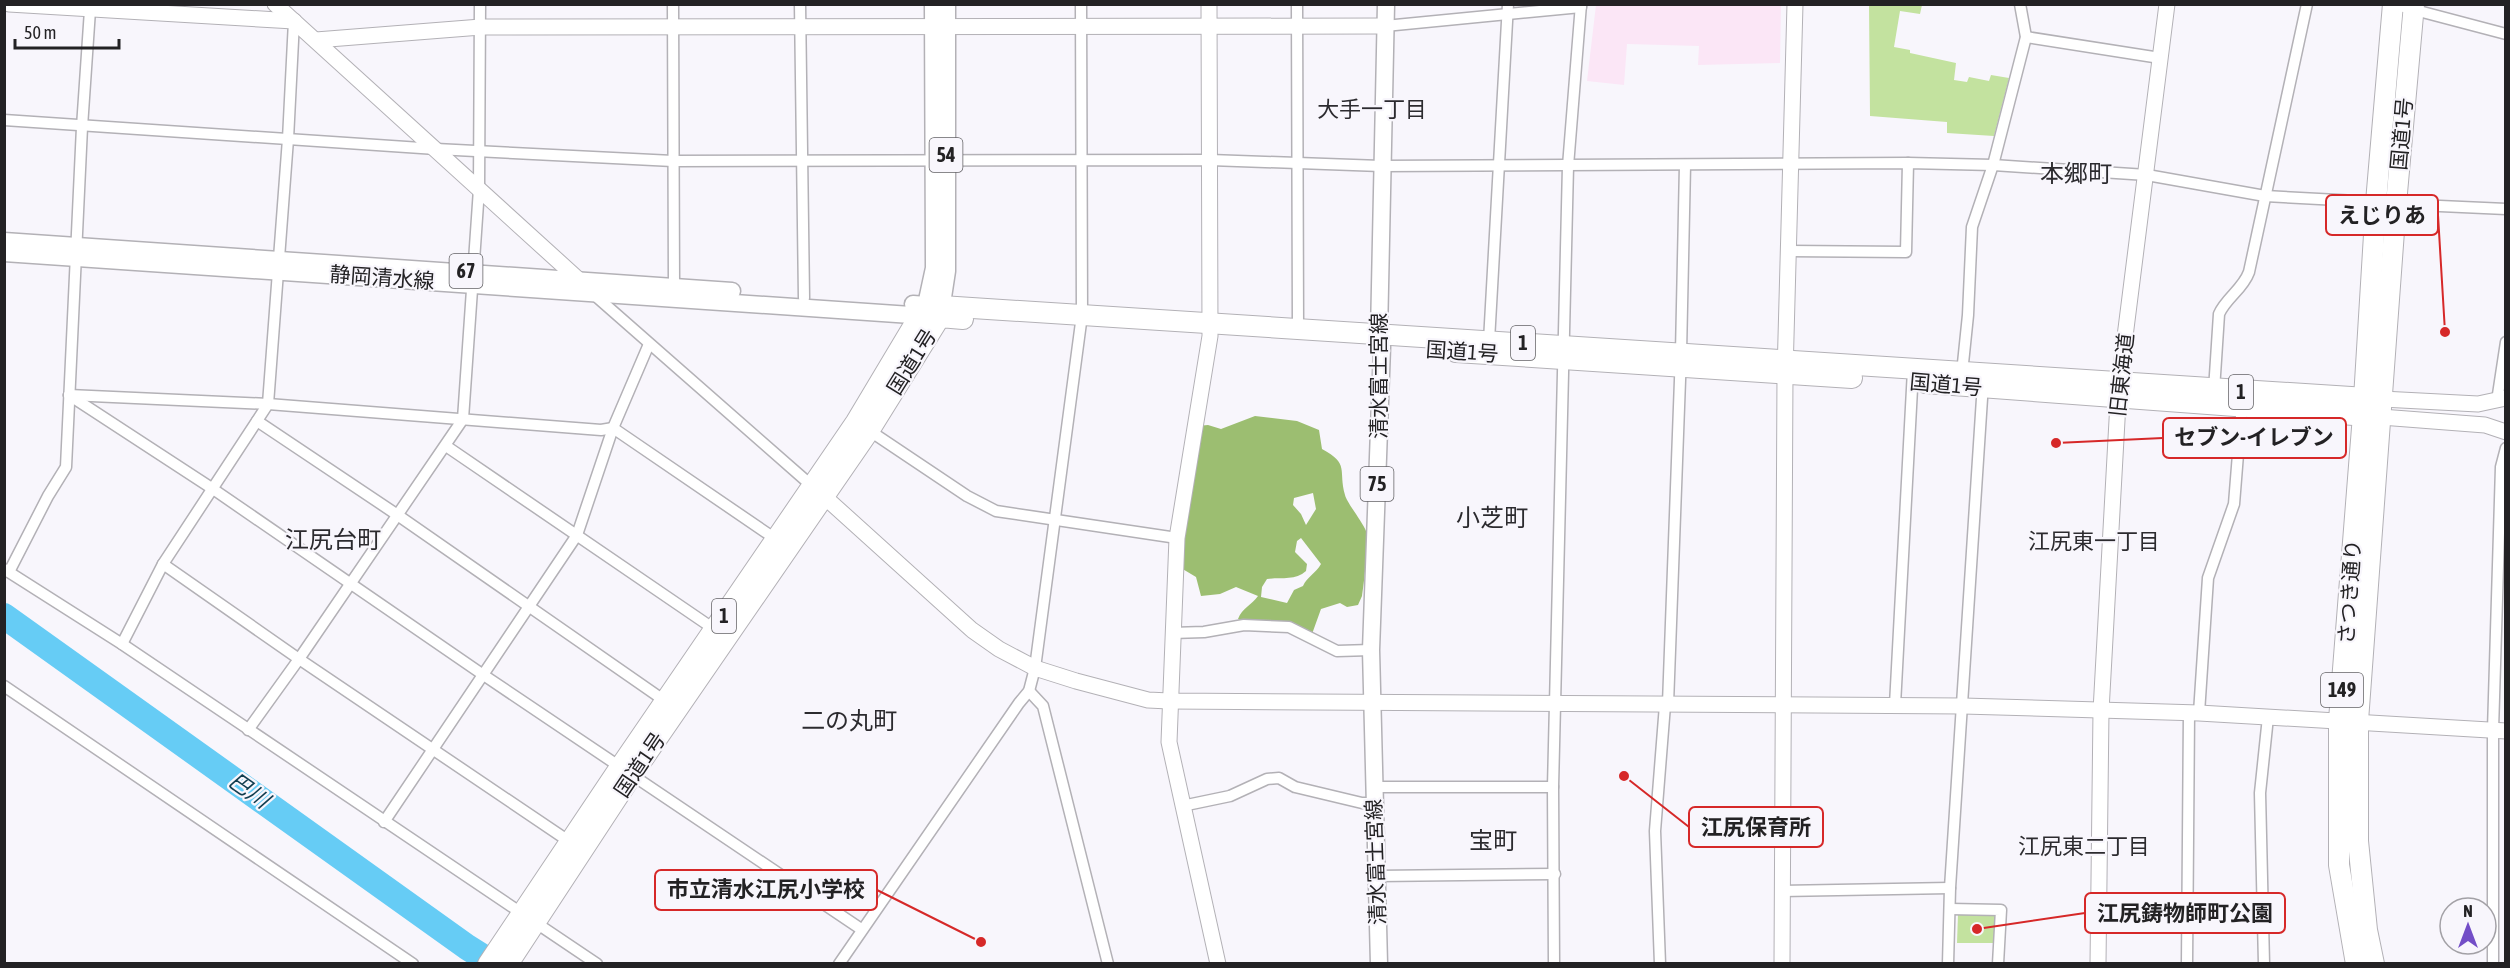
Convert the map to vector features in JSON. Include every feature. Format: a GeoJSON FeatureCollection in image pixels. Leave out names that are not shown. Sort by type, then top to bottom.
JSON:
{"type":"FeatureCollection","features":[{"type":"Feature","properties":{"kind":"highway","name":"国道1号"},"geometry":{"type":"LineString","coordinates":[[2373,408],[2376,202],[2401,6]]}},
{"type":"Feature","properties":{"kind":"highway","name":"国道1号"},"geometry":{"type":"LineString","coordinates":[[2373,408],[2396,204],[2401,6]]}},
{"type":"Feature","properties":{"kind":"highway","name":"国道1号"},"geometry":{"type":"LineString","coordinates":[[488,963],[526,923],[626,771],[665,701],[777,540],[818,491],[863,427],[932,311],[2373,408]]}},
{"type":"Feature","properties":{"kind":"highway","name":"国道1号"},"geometry":{"type":"LineString","coordinates":[[1210,329],[1298,328],[1380,340],[1489,341],[1563,352]]}},
{"type":"Feature","properties":{"kind":"highway","name":"国道1号"},"geometry":{"type":"LineString","coordinates":[[1913,376],[1962,373],[1983,382]]}},
{"type":"Feature","properties":{"kind":"highway","name":"国道1号"},"geometry":{"type":"LineString","coordinates":[[2119,391],[2214,390],[2243,399]]}},
{"type":"Feature","properties":{"kind":"highway","name":"さつき通り"},"geometry":{"type":"LineString","coordinates":[[2356,963],[2338,865],[2373,408]]}},
{"type":"Feature","properties":{"kind":"highway","name":"国道1号"},"geometry":{"type":"LineString","coordinates":[[508,963],[526,923],[570,842],[626,771],[790,549],[818,491]]}},
{"type":"Feature","properties":{"kind":"highway","name":"さつき通り"},"geometry":{"type":"LineString","coordinates":[[2349,721],[2367,930],[2374,963]]}},
{"type":"Feature","properties":{"kind":"main road","name":"54"},"geometry":{"type":"LineString","coordinates":[[932,311],[940,161],[940,27],[933,4]]}},
{"type":"Feature","properties":{"kind":"main road","name":"54"},"geometry":{"type":"LineString","coordinates":[[940,27],[947,4]]}},
{"type":"Feature","properties":{"kind":"main road","name":"清水富士宮線"},"geometry":{"type":"LineString","coordinates":[[1379,963],[1371,650],[1380,340],[1381,166],[1386,4]]}},
{"type":"Feature","properties":{"kind":"main road","name":"静岡清水線"},"geometry":{"type":"LineString","coordinates":[[4,241],[76,252]]}},
{"type":"Feature","properties":{"kind":"main road","name":"静岡清水線"},"geometry":{"type":"LineString","coordinates":[[4,253],[76,252],[280,264],[472,278],[591,292],[932,311]]}},
{"type":"Feature","properties":{"kind":"main road","name":"静岡清水線"},"geometry":{"type":"LineString","coordinates":[[472,278],[579,280],[674,286],[932,311]]}},
{"type":"Feature","properties":{"kind":"street"},"geometry":{"type":"LineString","coordinates":[[9,4],[294,21]]}},
{"type":"Feature","properties":{"kind":"street"},"geometry":{"type":"LineString","coordinates":[[276,4],[591,292],[972,630],[999,649],[1035,668],[1138,697],[1169,701],[1964,706],[2194,713],[2499,730]]}},
{"type":"Feature","properties":{"kind":"street"},"geometry":{"type":"LineString","coordinates":[[248,730],[463,419],[479,189],[480,4]]}},
{"type":"Feature","properties":{"kind":"street"},"geometry":{"type":"LineString","coordinates":[[674,4],[674,286]]}},
{"type":"Feature","properties":{"kind":"street"},"geometry":{"type":"LineString","coordinates":[[800,4],[804,298]]}},
{"type":"Feature","properties":{"kind":"street"},"geometry":{"type":"LineString","coordinates":[[839,963],[1029,691],[1035,668],[1081,321],[1081,4]]}},
{"type":"Feature","properties":{"kind":"street"},"geometry":{"type":"LineString","coordinates":[[1209,4],[1210,329],[1177,538],[1169,742],[1218,963]]}},
{"type":"Feature","properties":{"kind":"street"},"geometry":{"type":"LineString","coordinates":[[1297,4],[1298,328]]}},
{"type":"Feature","properties":{"kind":"street"},"geometry":{"type":"LineString","coordinates":[[1782,963],[1786,367],[1795,4]]}},
{"type":"Feature","properties":{"kind":"street"},"geometry":{"type":"LineString","coordinates":[[1962,373],[1968,315],[1972,227],[1993,165],[2026,37],[2020,4]]}},
{"type":"Feature","properties":{"kind":"street","name":"旧東海道"},"geometry":{"type":"LineString","coordinates":[[2098,963],[2101,711],[2119,391],[2167,4]]}},
{"type":"Feature","properties":{"kind":"street"},"geometry":{"type":"LineString","coordinates":[[2214,390],[2219,314],[2222,306],[2246,281],[2307,4]]}},
{"type":"Feature","properties":{"kind":"street"},"geometry":{"type":"LineString","coordinates":[[316,40],[481,27],[1385,26],[1508,9],[1581,6],[1568,166],[1553,787],[1554,963]]}},
{"type":"Feature","properties":{"kind":"street"},"geometry":{"type":"LineString","coordinates":[[2401,6],[2505,34]]}},
{"type":"Feature","properties":{"kind":"street"},"geometry":{"type":"LineString","coordinates":[[87,7],[66,467],[7,570],[122,644],[384,822],[526,923],[597,963]]}},
{"type":"Feature","properties":{"kind":"street"},"geometry":{"type":"LineString","coordinates":[[1489,341],[1508,9]]}},
{"type":"Feature","properties":{"kind":"street"},"geometry":{"type":"LineString","coordinates":[[122,644],[163,564],[268,404],[280,264],[294,21]]}},
{"type":"Feature","properties":{"kind":"street"},"geometry":{"type":"LineString","coordinates":[[2026,37],[2160,58]]}},
{"type":"Feature","properties":{"kind":"street"},"geometry":{"type":"LineString","coordinates":[[4,120],[436,149],[673,161],[1210,160],[1381,166],[1908,163],[1993,165],[2147,175],[2265,196],[2376,202]]}},
{"type":"Feature","properties":{"kind":"street"},"geometry":{"type":"LineString","coordinates":[[1789,251],[1906,252],[1908,163]]}},
{"type":"Feature","properties":{"kind":"street"},"geometry":{"type":"LineString","coordinates":[[1660,963],[1655,831],[1666,705],[1681,360],[1685,165]]}},
{"type":"Feature","properties":{"kind":"street"},"geometry":{"type":"LineString","coordinates":[[2396,204],[2505,209]]}},
{"type":"Feature","properties":{"kind":"street"},"geometry":{"type":"LineString","coordinates":[[2373,408],[2478,404],[2501,399],[2505,342]]}},
{"type":"Feature","properties":{"kind":"street"},"geometry":{"type":"LineString","coordinates":[[384,822],[577,535],[613,428],[650,344]]}},
{"type":"Feature","properties":{"kind":"street"},"geometry":{"type":"LineString","coordinates":[[1895,705],[1913,376]]}},
{"type":"Feature","properties":{"kind":"street"},"geometry":{"type":"LineString","coordinates":[[1948,963],[1950,888],[1964,706],[1983,382]]}},
{"type":"Feature","properties":{"kind":"street"},"geometry":{"type":"LineString","coordinates":[[69,395],[268,404],[601,430],[613,428],[777,540]]}},
{"type":"Feature","properties":{"kind":"street"},"geometry":{"type":"LineString","coordinates":[[69,395],[213,489],[482,674],[861,929]]}},
{"type":"Feature","properties":{"kind":"street"},"geometry":{"type":"LineString","coordinates":[[2187,963],[2194,713],[2208,578],[2234,504],[2243,399]]}},
{"type":"Feature","properties":{"kind":"street"},"geometry":{"type":"LineString","coordinates":[[2373,408],[2485,425],[2505,432]]}},
{"type":"Feature","properties":{"kind":"street"},"geometry":{"type":"LineString","coordinates":[[257,421],[529,605],[665,701]]}},
{"type":"Feature","properties":{"kind":"street"},"geometry":{"type":"LineString","coordinates":[[863,427],[967,496],[996,511],[1177,538]]}},
{"type":"Feature","properties":{"kind":"street"},"geometry":{"type":"LineString","coordinates":[[446,446],[714,629]]}},
{"type":"Feature","properties":{"kind":"street"},"geometry":{"type":"LineString","coordinates":[[2493,963],[2499,730],[2501,467],[2505,448]]}},
{"type":"Feature","properties":{"kind":"street"},"geometry":{"type":"LineString","coordinates":[[163,564],[432,750],[570,842]]}},
{"type":"Feature","properties":{"kind":"street"},"geometry":{"type":"LineString","coordinates":[[1172,633],[1204,632],[1244,625],[1289,627],[1337,651],[1371,650]]}},
{"type":"Feature","properties":{"kind":"street"},"geometry":{"type":"LineString","coordinates":[[4,686],[413,963]]}},
{"type":"Feature","properties":{"kind":"street"},"geometry":{"type":"LineString","coordinates":[[1029,691],[1043,706],[1108,963]]}},
{"type":"Feature","properties":{"kind":"street"},"geometry":{"type":"LineString","coordinates":[[2264,963],[2260,793],[2268,717]]}},
{"type":"Feature","properties":{"kind":"street"},"geometry":{"type":"LineString","coordinates":[[1182,806],[1230,796],[1267,779],[1279,778],[1295,787],[1362,803],[1374,795],[1553,787]]}},
{"type":"Feature","properties":{"kind":"street"},"geometry":{"type":"LineString","coordinates":[[1377,876],[1555,874]]}},
{"type":"Feature","properties":{"kind":"street"},"geometry":{"type":"LineString","coordinates":[[1781,891],[1950,888]]}},
{"type":"Feature","properties":{"kind":"street"},"geometry":{"type":"LineString","coordinates":[[1950,909],[2001,910],[1998,963]]}},
{"type":"Feature","properties":{"kind":"shaded area"},"geometry":{"type":"Polygon","coordinates":[[[1596,5],[1781,5],[1780,63],[1698,65],[1699,46],[1627,44],[1624,85],[1587,81],[1596,5]]]}},
{"type":"Feature","properties":{"kind":"green space"},"geometry":{"type":"Polygon","coordinates":[[[1869,5],[1922,5],[1920,14],[1900,11],[1894,47],[1910,50],[1910,53],[1956,63],[1954,80],[1967,82],[1969,77],[1989,81],[1991,75],[2009,78],[1994,136],[1947,133],[1947,122],[1870,116],[1869,5]]]}},
{"type":"Feature","properties":{"kind":"green space"},"geometry":{"type":"Polygon","coordinates":[[[1255,416],[1297,421],[1319,430],[1322,449],[1331,454],[1340,464],[1346,498],[1367,536],[1362,596],[1358,605],[1347,607],[1340,603],[1321,609],[1312,634],[1247,623],[1238,619],[1258,596],[1236,587],[1220,594],[1201,596],[1196,577],[1176,565],[1197,426],[1208,425],[1221,429],[1255,416]],[[1313,493],[1294,498],[1293,505],[1301,514],[1306,525],[1316,509],[1313,493]],[[1301,538],[1297,541],[1295,552],[1307,564],[1306,571],[1292,577],[1267,579],[1262,587],[1261,597],[1287,603],[1294,590],[1303,586],[1319,567],[1321,564],[1301,538]]]}},
{"type":"Feature","properties":{"kind":"green space"},"geometry":{"type":"Polygon","coordinates":[[[1958,914],[1998,914],[1997,943],[1957,943],[1958,914]]]}},
{"type":"Feature","properties":{"kind":"waterway","name":"巴川"},"geometry":{"type":"LineString","coordinates":[[4,616],[494,964]]}},
{"type":"Feature","properties":{"kind":"place","name":"えじりあ"},"geometry":{"type":"Point","coordinates":[2445,332]}},
{"type":"Feature","properties":{"kind":"place","name":"セブン-イレブン"},"geometry":{"type":"Point","coordinates":[2056,443]}},
{"type":"Feature","properties":{"kind":"place","name":"江尻保育所"},"geometry":{"type":"Point","coordinates":[1624,776]}},
{"type":"Feature","properties":{"kind":"place","name":"江尻鋳物師町公園"},"geometry":{"type":"Point","coordinates":[1977,929]}},
{"type":"Feature","properties":{"kind":"place","name":"市立清水江尻小学校"},"geometry":{"type":"Point","coordinates":[981,942]}},
{"type":"Feature","properties":{"kind":"district","name":"大手一丁目"},"geometry":{"type":"Point","coordinates":[1372,109]}},
{"type":"Feature","properties":{"kind":"district","name":"本郷町"},"geometry":{"type":"Point","coordinates":[2076,174]}},
{"type":"Feature","properties":{"kind":"district","name":"小芝町"},"geometry":{"type":"Point","coordinates":[1492,518]}},
{"type":"Feature","properties":{"kind":"district","name":"江尻台町"},"geometry":{"type":"Point","coordinates":[333,540]}},
{"type":"Feature","properties":{"kind":"district","name":"江尻東一丁目"},"geometry":{"type":"Point","coordinates":[2094,541]}},
{"type":"Feature","properties":{"kind":"district","name":"二の丸町"},"geometry":{"type":"Point","coordinates":[849,721]}},
{"type":"Feature","properties":{"kind":"district","name":"宝町"},"geometry":{"type":"Point","coordinates":[1493,841]}},
{"type":"Feature","properties":{"kind":"district","name":"江尻東二丁目"},"geometry":{"type":"Point","coordinates":[2084,846]}}]}
